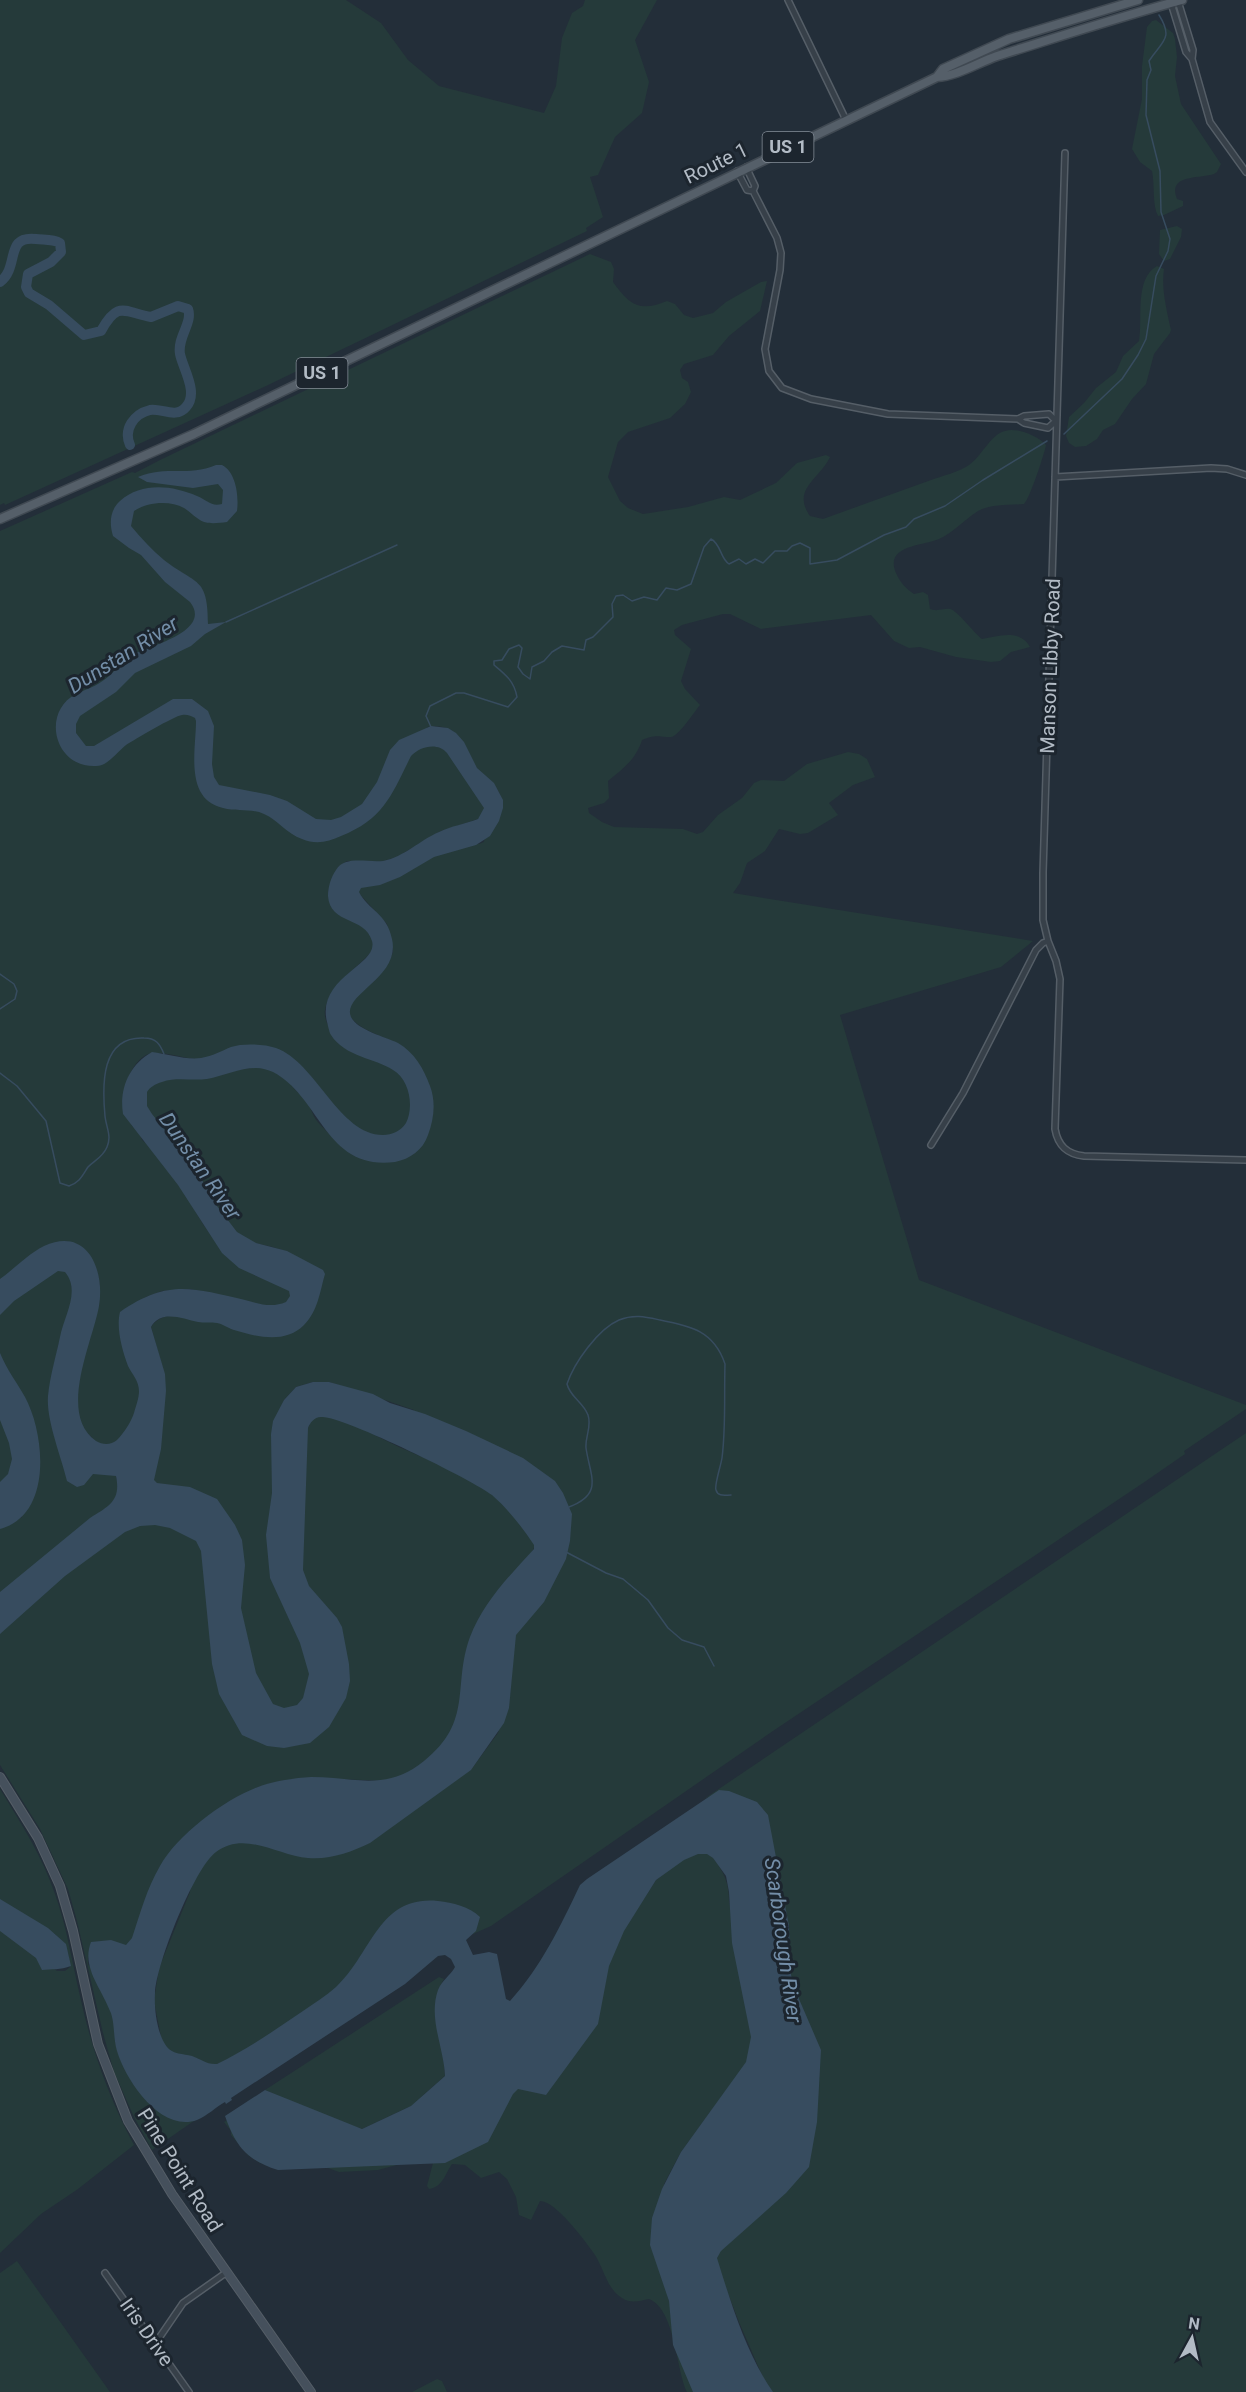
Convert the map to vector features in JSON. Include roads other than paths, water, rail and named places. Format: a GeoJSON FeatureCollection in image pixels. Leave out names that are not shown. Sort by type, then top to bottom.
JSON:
{"type":"FeatureCollection","features":[{"type":"Feature","properties":{"kind":"main road","name":"Route 1"},"geometry":{"type":"LineString","coordinates":[[0,519],[194,434],[937,76],[943,69],[1009,39],[1138,0]]}},
{"type":"Feature","properties":{"kind":"main road","name":"Route 1"},"geometry":{"type":"LineString","coordinates":[[937,76],[948,76],[987,60],[1176,1]]}},
{"type":"Feature","properties":{"kind":"main road","name":"Pine Point Road"},"geometry":{"type":"LineString","coordinates":[[0,1778],[38,1838],[60,1886],[73,1931],[101,2056],[122,2108],[149,2159],[311,2392]]}},
{"type":"Feature","properties":{"kind":"street"},"geometry":{"type":"LineString","coordinates":[[788,0],[846,120]]}},
{"type":"Feature","properties":{"kind":"street"},"geometry":{"type":"LineString","coordinates":[[1176,1],[1186,51],[1192,60],[1208,119],[1218,137],[1246,172]]}},
{"type":"Feature","properties":{"kind":"street","name":"Manson Libby Road"},"geometry":{"type":"LineString","coordinates":[[1065,153],[1059,297],[1060,354],[1056,421],[1043,910],[1045,932],[1059,974],[1055,1129],[1062,1147],[1071,1153],[1084,1156],[1246,1160]]}},
{"type":"Feature","properties":{"kind":"street"},"geometry":{"type":"LineString","coordinates":[[746,167],[755,186],[753,191],[777,238],[781,253],[780,270],[765,349],[768,368],[783,388],[802,397],[888,414],[1018,419],[1024,416],[1049,414],[1056,421],[1048,428],[1024,423],[1018,419]]}},
{"type":"Feature","properties":{"kind":"street"},"geometry":{"type":"LineString","coordinates":[[737,171],[747,190],[753,191]]}},
{"type":"Feature","properties":{"kind":"street"},"geometry":{"type":"LineString","coordinates":[[1055,477],[1211,468],[1227,469],[1246,475]]}},
{"type":"Feature","properties":{"kind":"street"},"geometry":{"type":"LineString","coordinates":[[931,1145],[963,1093],[1036,951],[1048,941]]}},
{"type":"Feature","properties":{"kind":"street"},"geometry":{"type":"LineString","coordinates":[[155,2344],[183,2303],[227,2272]]}},
{"type":"Feature","properties":{"kind":"street","name":"Iris Drive"},"geometry":{"type":"LineString","coordinates":[[105,2273],[189,2392]]}},
{"type":"Feature","properties":{"kind":"water","name":"Scarborough River"},"geometry":{"type":"Polygon","coordinates":[[[222,465],[231,473],[237,492],[237,511],[227,522],[204,522],[178,505],[159,503],[134,511],[131,526],[164,560],[198,583],[203,589],[206,597],[208,624],[226,622],[205,634],[191,646],[135,673],[116,692],[80,716],[76,724],[76,733],[86,746],[94,746],[173,699],[192,699],[208,711],[214,726],[212,764],[214,777],[219,785],[270,795],[287,801],[316,819],[331,820],[341,817],[362,804],[377,782],[390,750],[399,740],[431,726],[448,728],[464,742],[477,768],[494,783],[503,800],[503,808],[499,821],[490,836],[476,845],[434,857],[400,877],[380,885],[361,888],[359,892],[382,917],[390,930],[392,953],[380,975],[354,1001],[350,1009],[351,1017],[359,1026],[404,1047],[414,1056],[425,1073],[433,1098],[433,1117],[426,1140],[415,1153],[395,1162],[372,1162],[353,1155],[338,1144],[289,1083],[273,1072],[263,1069],[243,1069],[207,1079],[167,1081],[155,1085],[147,1092],[147,1106],[152,1114],[194,1166],[217,1206],[237,1232],[256,1243],[287,1251],[323,1270],[325,1274],[318,1301],[309,1319],[288,1335],[261,1337],[217,1323],[173,1317],[160,1318],[155,1321],[151,1327],[165,1374],[166,1391],[161,1449],[154,1480],[157,1483],[190,1487],[217,1499],[235,1525],[242,1540],[245,1565],[241,1608],[256,1673],[273,1704],[284,1708],[297,1705],[303,1698],[309,1674],[300,1643],[270,1578],[266,1535],[272,1493],[271,1434],[273,1421],[284,1400],[296,1387],[313,1382],[329,1382],[373,1394],[390,1403],[466,1431],[523,1458],[555,1481],[572,1514],[566,1559],[544,1602],[516,1635],[509,1708],[504,1723],[471,1770],[370,1843],[348,1852],[332,1857],[308,1858],[262,1846],[238,1843],[216,1852],[197,1877],[187,1896],[162,1961],[155,1993],[159,2028],[164,2042],[172,2051],[210,2064],[217,2064],[261,2039],[336,1987],[389,1917],[402,1907],[418,1902],[438,1901],[455,1904],[471,1910],[480,1917],[476,1931],[466,1940],[473,1955],[489,1952],[497,1954],[506,1999],[510,2001],[540,1960],[580,1885],[587,1879],[719,1790],[729,1791],[757,1802],[768,1815],[789,1926],[791,1975],[821,2050],[817,2122],[809,2167],[786,2193],[721,2251],[717,2258],[747,2344],[773,2392],[693,2392],[673,2345],[669,2301],[650,2245],[652,2218],[662,2189],[681,2152],[746,2062],[751,2037],[732,1943],[726,1876],[713,1858],[707,1854],[698,1854],[684,1860],[656,1880],[624,1931],[609,1966],[598,2024],[546,2095],[518,2089],[513,2094],[488,2142],[445,2163],[278,2170],[258,2162],[244,2151],[238,2144],[225,2116],[265,2090],[362,2129],[411,2106],[445,2076],[435,2001],[442,1983],[455,1967],[451,1959],[445,1955],[438,1956],[405,1984],[231,2098],[232,2100],[226,2104],[225,2102],[197,2120],[184,2122],[171,2119],[158,2112],[147,2102],[128,2076],[117,2051],[112,2015],[91,1969],[89,1951],[91,1942],[111,1940],[126,1945],[132,1938],[151,1883],[168,1854],[203,1819],[231,1800],[258,1787],[291,1779],[311,1777],[370,1781],[396,1777],[410,1771],[440,1746],[450,1732],[456,1717],[465,1655],[475,1625],[497,1590],[534,1549],[534,1545],[510,1513],[492,1495],[481,1488],[379,1437],[333,1419],[319,1417],[308,1428],[303,1570],[309,1586],[342,1627],[350,1681],[346,1698],[329,1727],[310,1743],[284,1748],[267,1746],[242,1735],[219,1694],[212,1664],[201,1551],[196,1541],[170,1528],[155,1525],[140,1526],[125,1532],[65,1576],[0,1634],[0,1592],[90,1518],[108,1506],[115,1497],[117,1484],[116,1476],[93,1474],[84,1485],[77,1487],[67,1481],[52,1427],[48,1396],[60,1337],[72,1295],[70,1279],[65,1272],[58,1271],[14,1301],[0,1315],[0,1279],[38,1249],[59,1241],[72,1242],[82,1247],[90,1255],[96,1266],[100,1293],[96,1321],[81,1376],[78,1396],[79,1413],[85,1429],[96,1441],[104,1444],[115,1442],[125,1431],[133,1416],[139,1394],[138,1384],[128,1366],[122,1346],[119,1332],[120,1312],[152,1295],[181,1289],[210,1292],[266,1305],[286,1302],[290,1296],[289,1291],[239,1268],[222,1253],[178,1185],[123,1114],[124,1087],[127,1078],[137,1064],[152,1052],[183,1058],[201,1058],[236,1046],[254,1044],[271,1047],[290,1056],[303,1068],[353,1123],[367,1132],[383,1135],[399,1130],[406,1123],[410,1102],[407,1087],[399,1074],[344,1048],[329,1030],[326,1007],[330,994],[338,983],[372,950],[372,941],[362,928],[335,912],[330,905],[329,886],[340,865],[351,861],[391,859],[439,832],[478,819],[484,808],[447,753],[434,746],[419,750],[411,756],[392,794],[367,822],[336,838],[312,842],[297,837],[264,814],[223,808],[211,803],[202,795],[195,772],[196,721],[190,716],[178,716],[163,724],[126,745],[100,765],[82,764],[70,758],[62,749],[57,738],[56,725],[58,713],[65,702],[105,680],[128,657],[185,630],[193,622],[195,613],[190,602],[165,582],[141,555],[113,536],[111,522],[114,508],[128,495],[157,487],[177,489],[212,504],[222,504],[223,490],[218,484],[193,488],[147,482],[138,477],[158,472],[196,470],[222,465]]]}},
{"type":"Feature","properties":{"kind":"water"},"geometry":{"type":"Polygon","coordinates":[[[0,1353],[32,1413],[40,1451],[40,1472],[29,1508],[17,1521],[0,1529],[0,1482],[8,1474],[12,1459],[9,1443],[0,1420],[0,1353]]]}},
{"type":"Feature","properties":{"kind":"water"},"geometry":{"type":"Polygon","coordinates":[[[0,1899],[48,1928],[66,1944],[71,1966],[42,1970],[36,1958],[0,1931],[0,1899]]]}},
{"type":"Feature","properties":{"kind":"waterway"},"geometry":{"type":"LineString","coordinates":[[1064,434],[1122,379],[1138,355],[1146,339],[1156,276],[1168,251],[1170,239],[1161,212],[1160,171],[1146,115],[1147,80],[1151,70],[1149,61],[1166,35],[1159,15]]}},
{"type":"Feature","properties":{"kind":"waterway","name":"Dunstan River"},"geometry":{"type":"LineString","coordinates":[[0,282],[6,276],[20,242],[26,239],[51,240],[60,243],[61,252],[51,262],[28,274],[26,287],[29,293],[49,305],[84,335],[101,331],[112,315],[122,310],[151,317],[178,306],[188,309],[188,320],[180,354],[191,388],[190,401],[178,412],[150,410],[139,415],[129,428],[130,445]]}},
{"type":"Feature","properties":{"kind":"waterway"},"geometry":{"type":"LineString","coordinates":[[431,727],[426,716],[430,706],[456,693],[464,693],[508,707],[517,697],[516,691],[509,679],[494,665],[494,661],[502,660],[509,649],[519,645],[522,648],[518,667],[530,679],[532,667],[544,661],[562,646],[584,650],[586,640],[593,637],[613,617],[612,604],[616,596],[623,595],[632,601],[644,597],[657,600],[666,588],[677,590],[691,584],[704,547],[711,539],[717,544],[729,564],[739,559],[746,564],[755,559],[763,563],[775,551],[787,551],[800,543],[810,548],[810,564],[837,560],[884,535],[906,527],[914,519],[945,506],[1047,441]]}},
{"type":"Feature","properties":{"kind":"waterway"},"geometry":{"type":"LineString","coordinates":[[226,622],[397,545]]}},
{"type":"Feature","properties":{"kind":"waterway"},"geometry":{"type":"LineString","coordinates":[[0,974],[14,984],[17,991],[15,999],[0,1009]]}},
{"type":"Feature","properties":{"kind":"waterway"},"geometry":{"type":"LineString","coordinates":[[0,1073],[17,1086],[46,1121],[60,1183],[69,1186],[78,1181],[88,1167],[101,1156],[108,1143],[104,1090],[107,1064],[112,1053],[119,1045],[130,1039],[144,1038],[157,1042],[164,1054]]}},
{"type":"Feature","properties":{"kind":"waterway"},"geometry":{"type":"LineString","coordinates":[[569,1507],[587,1496],[591,1490],[592,1476],[586,1448],[588,1415],[567,1384],[581,1357],[603,1331],[619,1320],[635,1317],[645,1317],[691,1328],[708,1337],[720,1353],[725,1364],[724,1423],[722,1458],[716,1488],[720,1495],[731,1495]]}},
{"type":"Feature","properties":{"kind":"waterway"},"geometry":{"type":"LineString","coordinates":[[566,1552],[606,1573],[623,1579],[648,1600],[668,1628],[682,1640],[704,1647],[714,1666]]}}]}
